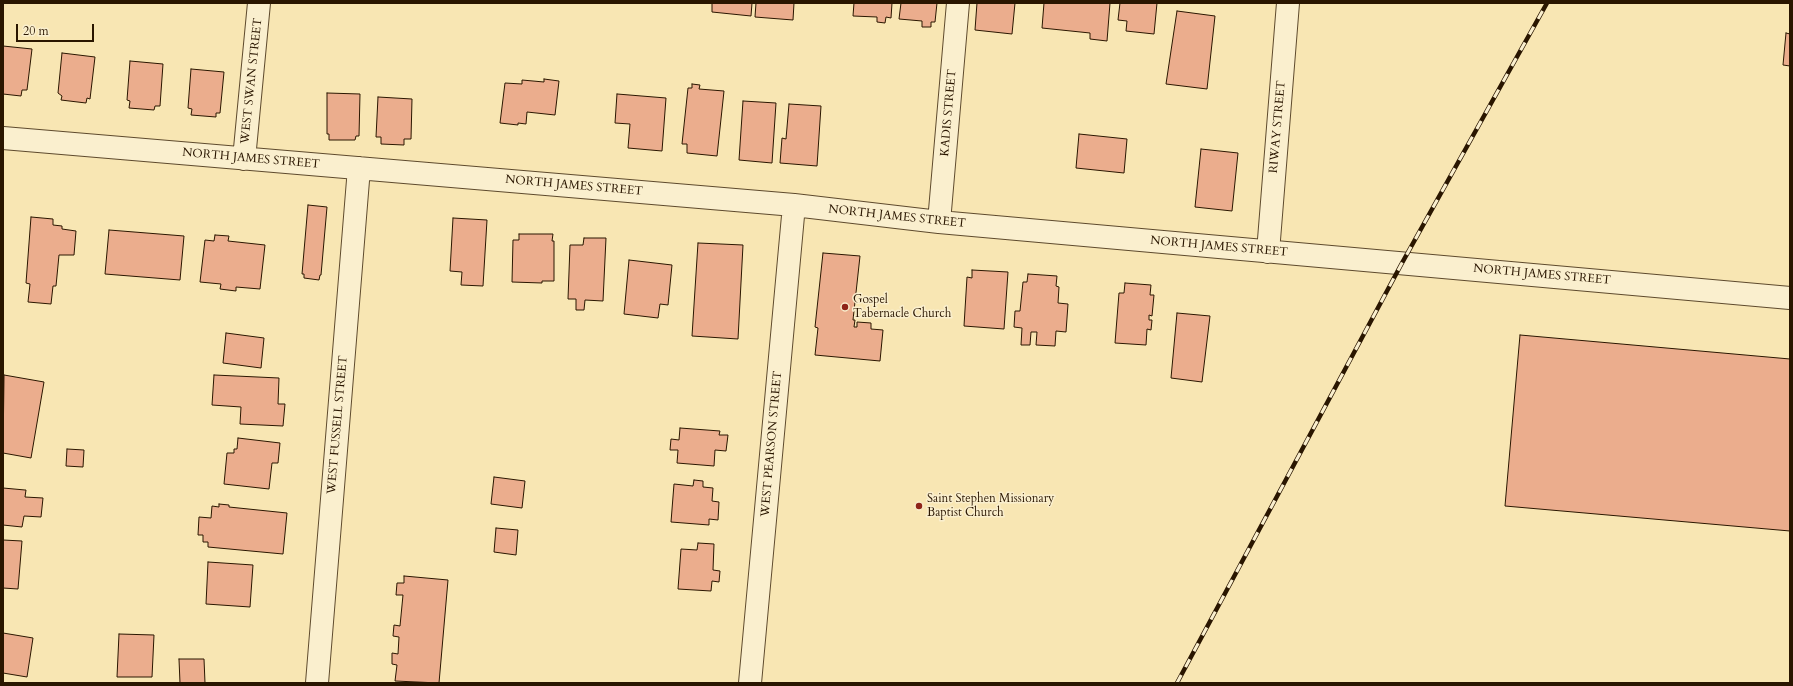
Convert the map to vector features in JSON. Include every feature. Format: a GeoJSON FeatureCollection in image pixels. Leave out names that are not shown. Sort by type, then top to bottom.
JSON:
{"type":"FeatureCollection","features":[{"type":"Feature","properties":{"kind":"street","name":"WEST SWAN STREET"},"geometry":{"type":"LineString","coordinates":[[244,159],[260,3]]}},
{"type":"Feature","properties":{"kind":"street","name":"KADIS STREET"},"geometry":{"type":"LineString","coordinates":[[939,222],[958,3]]}},
{"type":"Feature","properties":{"kind":"street","name":"RIWAY STREET"},"geometry":{"type":"LineString","coordinates":[[1268,252],[1288,3]]}},
{"type":"Feature","properties":{"kind":"street","name":"NORTH JAMES STREET"},"geometry":{"type":"LineString","coordinates":[[3,138],[794,205],[939,222],[1790,298]]}},
{"type":"Feature","properties":{"kind":"street","name":"WEST FUSSELL STREET"},"geometry":{"type":"LineString","coordinates":[[317,683],[359,168]]}},
{"type":"Feature","properties":{"kind":"street","name":"WEST PEARSON STREET"},"geometry":{"type":"LineString","coordinates":[[750,683],[794,205]]}},
{"type":"Feature","properties":{"kind":"building"},"geometry":{"type":"Polygon","coordinates":[[[712,3],[752,3],[751,16],[712,12],[712,3]]]}},
{"type":"Feature","properties":{"kind":"building"},"geometry":{"type":"Polygon","coordinates":[[[756,3],[794,3],[793,20],[755,17],[756,3]]]}},
{"type":"Feature","properties":{"kind":"building"},"geometry":{"type":"Polygon","coordinates":[[[854,3],[892,3],[891,18],[886,17],[885,23],[877,22],[877,17],[853,16],[854,3]]]}},
{"type":"Feature","properties":{"kind":"building"},"geometry":{"type":"Polygon","coordinates":[[[901,3],[937,3],[935,22],[931,22],[931,27],[922,27],[922,21],[899,19],[901,3]]]}},
{"type":"Feature","properties":{"kind":"building"},"geometry":{"type":"Polygon","coordinates":[[[977,3],[1015,3],[1012,34],[975,30],[977,3]]]}},
{"type":"Feature","properties":{"kind":"building"},"geometry":{"type":"Polygon","coordinates":[[[1044,3],[1110,3],[1107,41],[1090,39],[1090,33],[1042,28],[1044,3]]]}},
{"type":"Feature","properties":{"kind":"building"},"geometry":{"type":"Polygon","coordinates":[[[1120,3],[1157,3],[1154,34],[1126,31],[1127,21],[1118,20],[1120,3]]]}},
{"type":"Feature","properties":{"kind":"building"},"geometry":{"type":"Polygon","coordinates":[[[1177,11],[1215,16],[1207,89],[1166,84],[1177,11]]]}},
{"type":"Feature","properties":{"kind":"building"},"geometry":{"type":"Polygon","coordinates":[[[1786,33],[1790,34],[1790,66],[1783,65],[1786,33]]]}},
{"type":"Feature","properties":{"kind":"building"},"geometry":{"type":"Polygon","coordinates":[[[3,46],[32,49],[27,90],[22,90],[21,96],[3,94],[3,46]]]}},
{"type":"Feature","properties":{"kind":"building"},"geometry":{"type":"Polygon","coordinates":[[[62,53],[95,57],[90,99],[87,98],[86,103],[61,100],[62,96],[58,93],[62,53]]]}},
{"type":"Feature","properties":{"kind":"building"},"geometry":{"type":"Polygon","coordinates":[[[130,61],[163,64],[160,106],[155,106],[154,110],[129,108],[130,101],[127,100],[130,61]]]}},
{"type":"Feature","properties":{"kind":"building"},"geometry":{"type":"Polygon","coordinates":[[[191,69],[224,72],[220,113],[216,113],[216,117],[191,115],[192,109],[188,108],[191,69]]]}},
{"type":"Feature","properties":{"kind":"building"},"geometry":{"type":"Polygon","coordinates":[[[544,79],[559,81],[555,115],[527,112],[526,124],[518,123],[518,125],[500,123],[505,83],[522,84],[522,80],[544,82],[544,79]]]}},
{"type":"Feature","properties":{"kind":"building"},"geometry":{"type":"Polygon","coordinates":[[[692,84],[700,85],[699,89],[724,91],[717,156],[687,153],[687,144],[682,144],[688,88],[692,88],[692,84]]]}},
{"type":"Feature","properties":{"kind":"building"},"geometry":{"type":"Polygon","coordinates":[[[327,93],[360,94],[359,136],[356,136],[355,140],[329,140],[329,134],[327,134],[327,93]]]}},
{"type":"Feature","properties":{"kind":"building"},"geometry":{"type":"Polygon","coordinates":[[[617,94],[666,98],[662,151],[628,148],[630,124],[615,123],[617,94]]]}},
{"type":"Feature","properties":{"kind":"building"},"geometry":{"type":"Polygon","coordinates":[[[378,97],[412,99],[411,139],[404,139],[404,145],[381,144],[381,137],[376,137],[378,97]]]}},
{"type":"Feature","properties":{"kind":"building"},"geometry":{"type":"Polygon","coordinates":[[[743,101],[776,103],[772,163],[739,160],[743,101]]]}},
{"type":"Feature","properties":{"kind":"building"},"geometry":{"type":"Polygon","coordinates":[[[789,104],[821,106],[817,166],[780,163],[782,138],[786,139],[789,104]]]}},
{"type":"Feature","properties":{"kind":"building"},"geometry":{"type":"Polygon","coordinates":[[[1079,134],[1127,139],[1124,173],[1076,168],[1079,134]]]}},
{"type":"Feature","properties":{"kind":"building"},"geometry":{"type":"Polygon","coordinates":[[[1201,149],[1238,153],[1232,211],[1195,207],[1201,149]]]}},
{"type":"Feature","properties":{"kind":"building"},"geometry":{"type":"Polygon","coordinates":[[[308,205],[327,207],[321,275],[319,280],[304,278],[304,274],[302,274],[308,205]]]}},
{"type":"Feature","properties":{"kind":"building"},"geometry":{"type":"Polygon","coordinates":[[[31,217],[53,219],[53,225],[62,226],[62,229],[76,231],[74,255],[59,255],[56,286],[53,286],[51,304],[28,302],[30,284],[26,283],[31,217]]]}},
{"type":"Feature","properties":{"kind":"building"},"geometry":{"type":"Polygon","coordinates":[[[453,218],[487,220],[483,286],[461,285],[462,272],[450,271],[453,218]]]}},
{"type":"Feature","properties":{"kind":"building"},"geometry":{"type":"Polygon","coordinates":[[[109,230],[184,236],[180,280],[105,274],[109,230]]]}},
{"type":"Feature","properties":{"kind":"building"},"geometry":{"type":"Polygon","coordinates":[[[519,234],[553,234],[554,281],[542,281],[542,283],[512,282],[513,240],[519,240],[519,234]]]}},
{"type":"Feature","properties":{"kind":"building"},"geometry":{"type":"Polygon","coordinates":[[[215,235],[229,236],[228,241],[265,245],[260,289],[236,287],[236,291],[220,289],[221,284],[200,282],[205,240],[214,241],[215,235]]]}},
{"type":"Feature","properties":{"kind":"building"},"geometry":{"type":"Polygon","coordinates":[[[584,238],[606,238],[603,301],[585,300],[584,310],[576,310],[576,299],[568,299],[570,245],[583,245],[584,238]]]}},
{"type":"Feature","properties":{"kind":"building"},"geometry":{"type":"Polygon","coordinates":[[[698,243],[743,245],[738,339],[692,336],[698,243]]]}},
{"type":"Feature","properties":{"kind":"building"},"geometry":{"type":"Polygon","coordinates":[[[823,253],[860,256],[853,320],[855,320],[854,327],[857,327],[857,322],[871,323],[871,329],[883,330],[880,361],[815,355],[818,328],[815,327],[823,253]]]}},
{"type":"Feature","properties":{"kind":"building"},"geometry":{"type":"Polygon","coordinates":[[[629,260],[672,265],[668,305],[660,304],[658,318],[624,314],[629,260]]]}},
{"type":"Feature","properties":{"kind":"building"},"geometry":{"type":"Polygon","coordinates":[[[972,270],[1008,272],[1004,329],[964,326],[967,277],[972,278],[972,270]]]}},
{"type":"Feature","properties":{"kind":"building"},"geometry":{"type":"Polygon","coordinates":[[[1028,274],[1057,276],[1056,286],[1059,287],[1058,303],[1068,304],[1066,332],[1056,331],[1055,346],[1036,345],[1037,332],[1031,332],[1030,345],[1021,345],[1022,328],[1014,327],[1015,311],[1020,311],[1023,282],[1027,282],[1028,274]]]}},
{"type":"Feature","properties":{"kind":"building"},"geometry":{"type":"Polygon","coordinates":[[[1125,283],[1151,285],[1150,295],[1154,295],[1152,316],[1149,315],[1149,320],[1152,320],[1151,330],[1147,329],[1146,345],[1115,343],[1119,293],[1124,293],[1125,283]]]}},
{"type":"Feature","properties":{"kind":"building"},"geometry":{"type":"Polygon","coordinates":[[[1177,313],[1210,316],[1202,382],[1171,378],[1177,313]]]}},
{"type":"Feature","properties":{"kind":"building"},"geometry":{"type":"Polygon","coordinates":[[[226,333],[264,338],[261,368],[223,363],[226,333]]]}},
{"type":"Feature","properties":{"kind":"building"},"geometry":{"type":"Polygon","coordinates":[[[1520,335],[1790,359],[1790,531],[1505,506],[1520,335]]]}},
{"type":"Feature","properties":{"kind":"building"},"geometry":{"type":"Polygon","coordinates":[[[4,375],[44,382],[31,458],[3,453],[4,375]]]}},
{"type":"Feature","properties":{"kind":"building"},"geometry":{"type":"Polygon","coordinates":[[[214,375],[279,378],[278,404],[285,404],[283,426],[240,424],[241,407],[212,405],[214,375]]]}},
{"type":"Feature","properties":{"kind":"building"},"geometry":{"type":"Polygon","coordinates":[[[680,428],[720,431],[719,435],[728,435],[726,451],[715,450],[714,466],[677,463],[678,450],[670,450],[671,439],[679,440],[680,428]]]}},
{"type":"Feature","properties":{"kind":"building"},"geometry":{"type":"Polygon","coordinates":[[[238,438],[280,443],[278,463],[272,463],[269,489],[224,484],[227,453],[234,453],[234,449],[237,449],[238,438]]]}},
{"type":"Feature","properties":{"kind":"building"},"geometry":{"type":"Polygon","coordinates":[[[67,449],[84,450],[83,467],[66,466],[67,449]]]}},
{"type":"Feature","properties":{"kind":"building"},"geometry":{"type":"Polygon","coordinates":[[[494,477],[525,481],[522,508],[491,504],[494,477]]]}},
{"type":"Feature","properties":{"kind":"building"},"geometry":{"type":"Polygon","coordinates":[[[694,480],[703,481],[703,487],[713,488],[712,501],[719,502],[718,520],[709,519],[709,525],[671,522],[674,484],[693,486],[694,480]]]}},
{"type":"Feature","properties":{"kind":"building"},"geometry":{"type":"Polygon","coordinates":[[[3,488],[26,490],[25,497],[43,498],[41,517],[24,516],[22,527],[3,525],[3,488]]]}},
{"type":"Feature","properties":{"kind":"building"},"geometry":{"type":"Polygon","coordinates":[[[219,504],[229,505],[229,507],[287,513],[283,554],[208,547],[208,542],[203,542],[203,535],[198,535],[199,517],[211,518],[212,506],[219,507],[219,504]]]}},
{"type":"Feature","properties":{"kind":"building"},"geometry":{"type":"Polygon","coordinates":[[[496,528],[518,530],[516,555],[494,552],[496,528]]]}},
{"type":"Feature","properties":{"kind":"building"},"geometry":{"type":"Polygon","coordinates":[[[3,540],[22,541],[18,589],[3,588],[3,540]]]}},
{"type":"Feature","properties":{"kind":"building"},"geometry":{"type":"Polygon","coordinates":[[[698,543],[714,544],[713,570],[720,571],[719,582],[712,581],[711,591],[678,589],[681,549],[697,550],[698,543]]]}},
{"type":"Feature","properties":{"kind":"building"},"geometry":{"type":"Polygon","coordinates":[[[208,562],[253,565],[250,607],[206,604],[208,562]]]}},
{"type":"Feature","properties":{"kind":"building"},"geometry":{"type":"Polygon","coordinates":[[[404,576],[448,580],[439,683],[395,681],[397,665],[392,664],[392,653],[398,654],[399,637],[393,636],[394,625],[400,626],[403,595],[396,595],[397,583],[404,583],[404,576]]]}},
{"type":"Feature","properties":{"kind":"building"},"geometry":{"type":"Polygon","coordinates":[[[3,633],[33,638],[27,677],[3,673],[3,633]]]}},
{"type":"Feature","properties":{"kind":"building"},"geometry":{"type":"Polygon","coordinates":[[[119,634],[154,635],[152,677],[117,677],[119,634]]]}},
{"type":"Feature","properties":{"kind":"building"},"geometry":{"type":"Polygon","coordinates":[[[179,659],[204,659],[205,683],[180,683],[179,659]]]}},
{"type":"Feature","properties":{"kind":"railway"},"geometry":{"type":"LineString","coordinates":[[1177,683],[1402,263],[1547,3]]}},
{"type":"Feature","properties":{"kind":"place","name":"Gospel Tabernacle Church"},"geometry":{"type":"Point","coordinates":[845,307]}},
{"type":"Feature","properties":{"kind":"place","name":"Saint Stephen Missionary Baptist Church"},"geometry":{"type":"Point","coordinates":[919,506]}}]}
